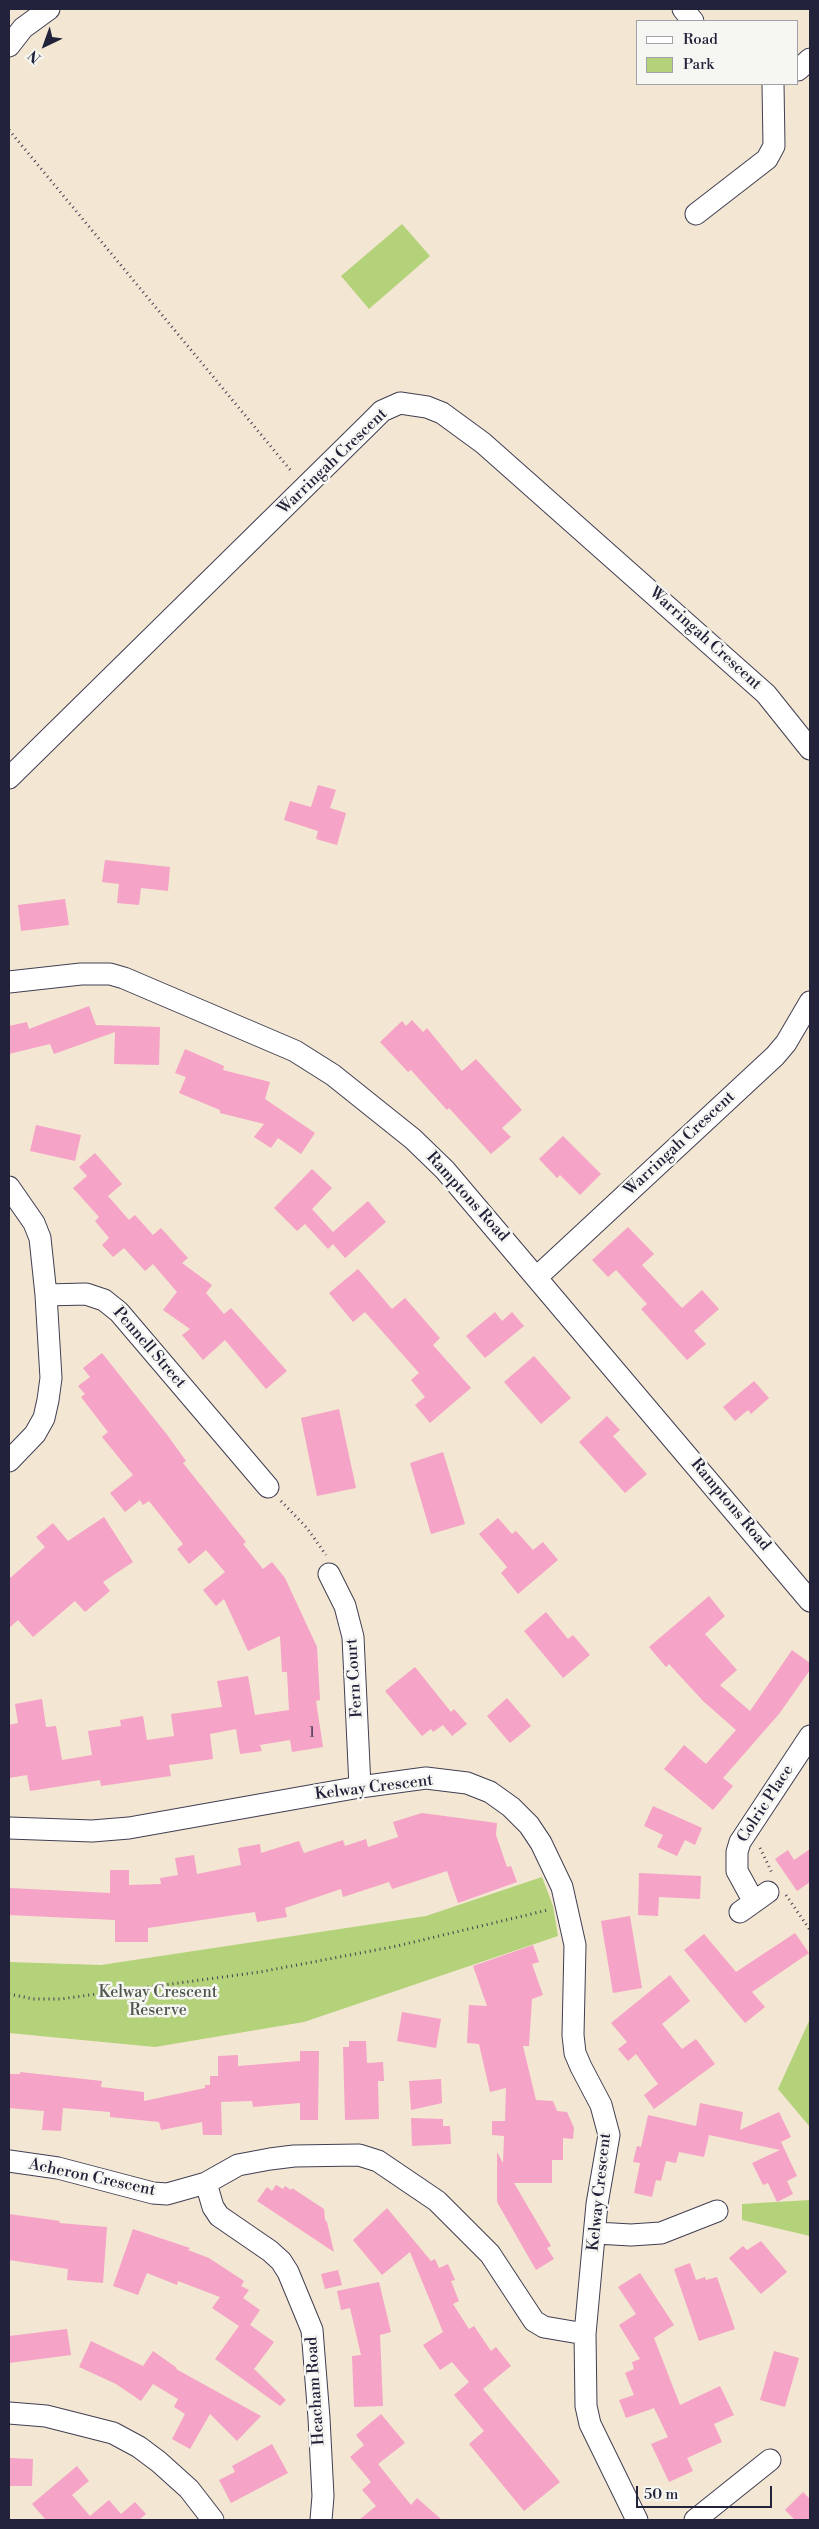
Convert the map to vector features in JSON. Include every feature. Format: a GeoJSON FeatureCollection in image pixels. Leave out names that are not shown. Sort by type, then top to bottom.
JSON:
{"type":"FeatureCollection","features":[{"type":"Feature","properties":{"kind":"street"},"geometry":{"type":"LineString","coordinates":[[683,9],[692,20]]}},
{"type":"Feature","properties":{"kind":"street"},"geometry":{"type":"LineString","coordinates":[[9,28],[46,11]]}},
{"type":"Feature","properties":{"kind":"street"},"geometry":{"type":"LineString","coordinates":[[9,46],[23,28],[46,11]]}},
{"type":"Feature","properties":{"kind":"street"},"geometry":{"type":"LineString","coordinates":[[799,69],[810,59]]}},
{"type":"Feature","properties":{"kind":"street"},"geometry":{"type":"LineString","coordinates":[[696,214],[767,159],[774,146],[773,85]]}},
{"type":"Feature","properties":{"kind":"street","name":"Warringah Crescent"},"geometry":{"type":"LineString","coordinates":[[9,778],[372,421],[391,406],[412,404],[442,413],[483,443],[766,694],[810,750]]}},
{"type":"Feature","properties":{"kind":"street","name":"Ramptons Road"},"geometry":{"type":"LineString","coordinates":[[9,982],[81,974],[110,974],[124,978],[308,1059],[333,1075],[430,1154],[537,1277],[810,1601]]}},
{"type":"Feature","properties":{"kind":"street","name":"Warringah Crescent"},"geometry":{"type":"LineString","coordinates":[[537,1277],[775,1056],[786,1043],[810,1002]]}},
{"type":"Feature","properties":{"kind":"street"},"geometry":{"type":"LineString","coordinates":[[9,1187],[34,1223],[40,1238],[46,1295],[51,1378],[44,1418],[35,1434],[9,1461]]}},
{"type":"Feature","properties":{"kind":"street","name":"Pennell Street"},"geometry":{"type":"LineString","coordinates":[[46,1295],[86,1294],[104,1300],[119,1312],[268,1487]]}},
{"type":"Feature","properties":{"kind":"street","name":"Fern Court"},"geometry":{"type":"LineString","coordinates":[[329,1574],[345,1606],[353,1637],[360,1787]]}},
{"type":"Feature","properties":{"kind":"street","name":"Colric Place"},"geometry":{"type":"LineString","coordinates":[[754,1902],[737,1870],[737,1852],[740,1842],[810,1736]]}},
{"type":"Feature","properties":{"kind":"street","name":"Kelway Crescent"},"geometry":{"type":"LineString","coordinates":[[9,1828],[92,1831],[129,1828],[360,1787],[426,1778],[467,1783],[490,1792],[511,1807],[533,1831],[552,1862],[568,1906],[575,1945],[573,2035],[575,2053],[601,2105],[609,2135],[597,2204],[596,2233],[585,2334]]}},
{"type":"Feature","properties":{"kind":"street","name":"Acheron Crescent"},"geometry":{"type":"LineString","coordinates":[[9,2161],[58,2168],[153,2193],[176,2192],[206,2184],[238,2165],[294,2156],[359,2155],[378,2160],[437,2201],[490,2254],[534,2321],[544,2327],[585,2334]]}},
{"type":"Feature","properties":{"kind":"street","name":"Heacham Road"},"geometry":{"type":"LineString","coordinates":[[206,2184],[213,2207],[219,2216],[270,2251],[288,2272],[312,2330],[319,2418],[323,2496],[322,2520]]}},
{"type":"Feature","properties":{"kind":"street"},"geometry":{"type":"LineString","coordinates":[[596,2233],[631,2235],[661,2233],[717,2211]]}},
{"type":"Feature","properties":{"kind":"street"},"geometry":{"type":"LineString","coordinates":[[585,2334],[586,2406],[590,2424],[637,2520]]}},
{"type":"Feature","properties":{"kind":"street"},"geometry":{"type":"LineString","coordinates":[[9,2413],[46,2416],[113,2433],[139,2447],[159,2462],[188,2489],[214,2520]]}},
{"type":"Feature","properties":{"kind":"street"},"geometry":{"type":"LineString","coordinates":[[695,2520],[770,2460]]}},
{"type":"Feature","properties":{"kind":"path"},"geometry":{"type":"LineString","coordinates":[[9,130],[306,488]]}},
{"type":"Feature","properties":{"kind":"path"},"geometry":{"type":"LineString","coordinates":[[268,1487],[307,1528],[331,1561],[329,1574]]}},
{"type":"Feature","properties":{"kind":"path"},"geometry":{"type":"LineString","coordinates":[[9,1994],[33,1999],[60,1999],[260,1972],[397,1946],[568,1906]]}},
{"type":"Feature","properties":{"kind":"green space"},"geometry":{"type":"Polygon","coordinates":[[[402,224],[430,256],[369,309],[341,276],[402,224]]]}},
{"type":"Feature","properties":{"kind":"green space","name":"Kelway Crescent Reserve"},"geometry":{"type":"Polygon","coordinates":[[[542,1877],[553,1906],[558,1936],[304,2022],[155,2047],[9,2033],[9,1962],[101,1965],[426,1916],[542,1877]]]}},
{"type":"Feature","properties":{"kind":"green space"},"geometry":{"type":"Polygon","coordinates":[[[810,2019],[810,2127],[778,2089],[810,2019]]]}},
{"type":"Feature","properties":{"kind":"green space"},"geometry":{"type":"Polygon","coordinates":[[[810,2200],[810,2236],[742,2220],[742,2204],[810,2200]]]}},
{"type":"Feature","properties":{"kind":"building"},"geometry":{"type":"Polygon","coordinates":[[[318,785],[336,790],[330,808],[346,813],[337,845],[316,839],[318,831],[284,820],[290,801],[311,807],[318,785]]]}},
{"type":"Feature","properties":{"kind":"building"},"geometry":{"type":"Polygon","coordinates":[[[105,860],[170,867],[168,891],[141,888],[139,905],[117,903],[119,884],[102,882],[105,860]]]}},
{"type":"Feature","properties":{"kind":"building"},"geometry":{"type":"Polygon","coordinates":[[[65,899],[69,925],[21,931],[18,905],[65,899]]]}},
{"type":"Feature","properties":{"kind":"building"},"geometry":{"type":"Polygon","coordinates":[[[89,1006],[96,1025],[160,1027],[159,1065],[114,1064],[115,1032],[54,1054],[50,1044],[9,1054],[9,1026],[27,1022],[29,1029],[89,1006]]]}},
{"type":"Feature","properties":{"kind":"building"},"geometry":{"type":"Polygon","coordinates":[[[412,1020],[423,1032],[427,1028],[462,1071],[476,1059],[522,1110],[502,1128],[511,1137],[491,1154],[449,1108],[447,1110],[411,1070],[408,1072],[380,1042],[402,1021],[406,1026],[412,1020]]]}},
{"type":"Feature","properties":{"kind":"building"},"geometry":{"type":"Polygon","coordinates":[[[185,1049],[224,1066],[223,1070],[270,1082],[265,1099],[315,1133],[301,1154],[278,1138],[271,1148],[254,1137],[264,1124],[220,1113],[220,1110],[179,1093],[186,1077],[175,1073],[185,1049]]]}},
{"type":"Feature","properties":{"kind":"building"},"geometry":{"type":"Polygon","coordinates":[[[36,1125],[81,1135],[75,1161],[30,1151],[36,1125]]]}},
{"type":"Feature","properties":{"kind":"building"},"geometry":{"type":"Polygon","coordinates":[[[563,1136],[601,1174],[580,1195],[560,1175],[557,1178],[539,1159],[563,1136]]]}},
{"type":"Feature","properties":{"kind":"building"},"geometry":{"type":"Polygon","coordinates":[[[95,1153],[122,1184],[108,1196],[129,1220],[135,1215],[153,1235],[161,1228],[188,1258],[182,1263],[212,1285],[206,1293],[224,1314],[231,1308],[287,1371],[266,1389],[225,1340],[203,1360],[182,1335],[190,1329],[163,1310],[177,1292],[153,1264],[145,1271],[124,1248],[113,1257],[102,1245],[109,1238],[95,1221],[99,1217],[73,1188],[87,1176],[79,1167],[95,1153]]]}},
{"type":"Feature","properties":{"kind":"building"},"geometry":{"type":"Polygon","coordinates":[[[312,1169],[332,1188],[312,1209],[333,1232],[368,1201],[386,1222],[345,1258],[333,1244],[328,1249],[305,1224],[297,1231],[274,1208],[312,1169]]]}},
{"type":"Feature","properties":{"kind":"building"},"geometry":{"type":"Polygon","coordinates":[[[628,1227],[654,1254],[642,1265],[682,1308],[702,1290],[719,1309],[694,1331],[706,1344],[687,1360],[641,1309],[647,1304],[616,1270],[608,1277],[592,1260],[628,1227]]]}},
{"type":"Feature","properties":{"kind":"building"},"geometry":{"type":"Polygon","coordinates":[[[358,1269],[392,1309],[405,1298],[440,1338],[433,1345],[471,1388],[430,1423],[415,1405],[425,1397],[411,1380],[419,1373],[365,1312],[353,1322],[329,1293],[358,1269]]]}},
{"type":"Feature","properties":{"kind":"building"},"geometry":{"type":"Polygon","coordinates":[[[495,1312],[502,1321],[512,1312],[524,1326],[485,1358],[466,1336],[495,1312]]]}},
{"type":"Feature","properties":{"kind":"building"},"geometry":{"type":"Polygon","coordinates":[[[102,1353],[168,1436],[186,1461],[183,1463],[246,1542],[243,1544],[263,1569],[272,1562],[285,1578],[317,1647],[320,1700],[316,1701],[323,1747],[292,1752],[290,1740],[260,1745],[262,1751],[240,1754],[236,1729],[210,1734],[213,1759],[169,1765],[171,1776],[101,1786],[100,1780],[30,1791],[27,1775],[9,1778],[9,1725],[18,1723],[15,1704],[42,1699],[46,1727],[56,1726],[62,1760],[92,1755],[88,1731],[121,1726],[120,1720],[143,1716],[147,1740],[174,1736],[171,1714],[222,1707],[217,1681],[248,1676],[255,1715],[289,1710],[287,1672],[282,1672],[280,1636],[248,1651],[224,1599],[216,1606],[203,1590],[225,1572],[206,1550],[189,1564],[177,1549],[183,1544],[149,1501],[143,1505],[140,1500],[125,1512],[110,1493],[133,1475],[102,1437],[108,1432],[81,1397],[85,1394],[78,1386],[90,1377],[83,1368],[102,1353]]]}},
{"type":"Feature","properties":{"kind":"building"},"geometry":{"type":"Polygon","coordinates":[[[534,1356],[571,1398],[541,1424],[504,1382],[534,1356]]]}},
{"type":"Feature","properties":{"kind":"building"},"geometry":{"type":"Polygon","coordinates":[[[754,1381],[769,1398],[751,1414],[748,1410],[735,1421],[723,1407],[754,1381]]]}},
{"type":"Feature","properties":{"kind":"building"},"geometry":{"type":"Polygon","coordinates":[[[339,1409],[356,1488],[317,1496],[301,1418],[339,1409]]]}},
{"type":"Feature","properties":{"kind":"building"},"geometry":{"type":"Polygon","coordinates":[[[607,1416],[620,1430],[613,1436],[647,1474],[625,1493],[579,1442],[607,1416]]]}},
{"type":"Feature","properties":{"kind":"building"},"geometry":{"type":"Polygon","coordinates":[[[443,1452],[465,1524],[431,1534],[410,1463],[443,1452]]]}},
{"type":"Feature","properties":{"kind":"building"},"geometry":{"type":"Polygon","coordinates":[[[104,1517],[133,1562],[103,1582],[110,1591],[85,1612],[75,1601],[33,1637],[18,1620],[9,1628],[9,1579],[45,1547],[36,1537],[53,1523],[68,1541],[104,1517]]]}},
{"type":"Feature","properties":{"kind":"building"},"geometry":{"type":"Polygon","coordinates":[[[498,1518],[512,1534],[516,1531],[533,1550],[543,1542],[558,1560],[518,1594],[501,1573],[507,1567],[479,1534],[498,1518]]]}},
{"type":"Feature","properties":{"kind":"building"},"geometry":{"type":"Polygon","coordinates":[[[709,1596],[725,1616],[705,1634],[737,1670],[720,1685],[750,1711],[792,1650],[810,1663],[810,1670],[779,1714],[723,1778],[733,1786],[713,1810],[664,1769],[684,1745],[706,1764],[736,1730],[703,1701],[669,1664],[666,1667],[649,1647],[709,1596]]]}},
{"type":"Feature","properties":{"kind":"building"},"geometry":{"type":"Polygon","coordinates":[[[546,1612],[568,1639],[573,1635],[590,1655],[563,1678],[524,1631],[546,1612]]]}},
{"type":"Feature","properties":{"kind":"building"},"geometry":{"type":"Polygon","coordinates":[[[415,1667],[451,1712],[454,1709],[467,1724],[452,1736],[443,1725],[433,1732],[431,1729],[422,1736],[385,1691],[415,1667]]]}},
{"type":"Feature","properties":{"kind":"building"},"geometry":{"type":"Polygon","coordinates":[[[507,1698],[531,1726],[510,1743],[487,1716],[507,1698]]]}},
{"type":"Feature","properties":{"kind":"building"},"geometry":{"type":"Polygon","coordinates":[[[653,1806],[702,1828],[695,1845],[685,1840],[677,1856],[657,1847],[663,1835],[644,1826],[653,1806]]]}},
{"type":"Feature","properties":{"kind":"building"},"geometry":{"type":"Polygon","coordinates":[[[422,1813],[497,1823],[496,1835],[507,1867],[511,1866],[517,1882],[458,1903],[447,1871],[392,1889],[389,1882],[343,1897],[341,1889],[285,1908],[287,1917],[257,1922],[255,1912],[148,1928],[148,1942],[115,1942],[115,1920],[9,1915],[9,1888],[110,1893],[110,1870],[129,1870],[129,1885],[161,1884],[160,1878],[178,1875],[175,1858],[194,1855],[197,1874],[241,1865],[238,1848],[260,1844],[261,1853],[299,1841],[304,1853],[343,1840],[345,1846],[366,1839],[368,1847],[398,1837],[393,1822],[422,1813]]]}},
{"type":"Feature","properties":{"kind":"building"},"geometry":{"type":"Polygon","coordinates":[[[810,1849],[810,1882],[797,1891],[775,1859],[788,1850],[794,1860],[810,1849]]]}},
{"type":"Feature","properties":{"kind":"building"},"geometry":{"type":"Polygon","coordinates":[[[639,1873],[701,1876],[700,1899],[659,1897],[658,1916],[638,1915],[639,1873]]]}},
{"type":"Feature","properties":{"kind":"building"},"geometry":{"type":"Polygon","coordinates":[[[630,1916],[642,1988],[613,1993],[601,1921],[630,1916]]]}},
{"type":"Feature","properties":{"kind":"building"},"geometry":{"type":"Polygon","coordinates":[[[795,1933],[809,1953],[752,1992],[765,2007],[745,2023],[684,1950],[704,1934],[736,1972],[795,1933]]]}},
{"type":"Feature","properties":{"kind":"building"},"geometry":{"type":"Polygon","coordinates":[[[533,1945],[539,1962],[532,1964],[543,1995],[532,1999],[529,2046],[523,2046],[536,2100],[553,2101],[557,2111],[567,2112],[574,2128],[573,2139],[563,2138],[563,2160],[552,2160],[552,2183],[514,2183],[551,2246],[547,2248],[554,2259],[536,2270],[497,2202],[497,2152],[503,2163],[504,2136],[492,2135],[492,2121],[505,2121],[506,2088],[490,2092],[479,2044],[467,2043],[469,2005],[487,2006],[473,1966],[533,1945]]]}},
{"type":"Feature","properties":{"kind":"building"},"geometry":{"type":"Polygon","coordinates":[[[670,1975],[690,2001],[662,2024],[682,2049],[696,2039],[715,2064],[654,2109],[644,2095],[658,2084],[636,2054],[628,2061],[618,2049],[627,2042],[611,2023],[670,1975]]]}},
{"type":"Feature","properties":{"kind":"building"},"geometry":{"type":"Polygon","coordinates":[[[402,2012],[441,2019],[436,2048],[397,2041],[402,2012]]]}},
{"type":"Feature","properties":{"kind":"building"},"geometry":{"type":"Polygon","coordinates":[[[349,2041],[366,2041],[367,2063],[383,2062],[384,2081],[378,2081],[379,2119],[345,2120],[343,2047],[349,2047],[349,2041]]]}},
{"type":"Feature","properties":{"kind":"building"},"geometry":{"type":"Polygon","coordinates":[[[300,2051],[319,2051],[318,2120],[300,2120],[300,2103],[253,2107],[252,2101],[221,2102],[222,2135],[203,2135],[202,2122],[161,2130],[159,2122],[110,2117],[110,2112],[63,2108],[61,2131],[42,2130],[44,2111],[9,2108],[9,2074],[20,2074],[20,2072],[102,2081],[101,2087],[144,2092],[144,2101],[205,2088],[205,2085],[210,2085],[210,2076],[218,2076],[218,2056],[238,2055],[238,2066],[300,2061],[300,2051]]]}},
{"type":"Feature","properties":{"kind":"building"},"geometry":{"type":"Polygon","coordinates":[[[441,2079],[442,2103],[411,2110],[409,2081],[441,2079]]]}},
{"type":"Feature","properties":{"kind":"building"},"geometry":{"type":"Polygon","coordinates":[[[700,2103],[743,2112],[740,2130],[779,2112],[791,2137],[781,2142],[797,2176],[787,2181],[793,2194],[777,2202],[768,2183],[763,2185],[752,2163],[780,2150],[709,2135],[704,2157],[679,2152],[676,2163],[666,2161],[661,2181],[656,2180],[652,2197],[634,2193],[640,2163],[633,2162],[637,2146],[641,2147],[648,2115],[696,2126],[700,2103]]]}},
{"type":"Feature","properties":{"kind":"building"},"geometry":{"type":"Polygon","coordinates":[[[411,2118],[443,2119],[443,2126],[450,2126],[451,2144],[412,2146],[411,2118]]]}},
{"type":"Feature","properties":{"kind":"building"},"geometry":{"type":"Polygon","coordinates":[[[276,2185],[283,2189],[285,2186],[291,2190],[292,2188],[324,2209],[325,2220],[334,2252],[257,2201],[267,2187],[272,2191],[276,2185]]]}},
{"type":"Feature","properties":{"kind":"building"},"geometry":{"type":"Polygon","coordinates":[[[387,2208],[431,2261],[435,2259],[439,2268],[448,2264],[455,2280],[451,2281],[459,2301],[453,2304],[469,2329],[474,2326],[491,2351],[496,2347],[511,2366],[483,2389],[560,2482],[524,2511],[469,2444],[484,2431],[454,2395],[469,2382],[452,2362],[440,2370],[423,2345],[443,2332],[410,2252],[382,2275],[353,2240],[387,2208]]]}},
{"type":"Feature","properties":{"kind":"building"},"geometry":{"type":"Polygon","coordinates":[[[9,2214],[60,2221],[59,2223],[107,2227],[103,2283],[67,2280],[68,2269],[9,2260],[9,2214]]]}},
{"type":"Feature","properties":{"kind":"building"},"geometry":{"type":"Polygon","coordinates":[[[133,2229],[190,2248],[188,2250],[209,2258],[244,2281],[241,2286],[249,2290],[243,2298],[260,2310],[250,2325],[274,2342],[254,2369],[286,2400],[280,2406],[215,2359],[239,2326],[212,2308],[220,2297],[178,2281],[177,2285],[147,2273],[138,2295],[113,2286],[133,2229]]]}},
{"type":"Feature","properties":{"kind":"building"},"geometry":{"type":"Polygon","coordinates":[[[761,2241],[787,2272],[761,2294],[729,2258],[743,2246],[747,2250],[761,2241]]]}},
{"type":"Feature","properties":{"kind":"building"},"geometry":{"type":"Polygon","coordinates":[[[690,2263],[696,2280],[705,2277],[706,2280],[717,2277],[735,2329],[699,2341],[674,2269],[690,2263]]]}},
{"type":"Feature","properties":{"kind":"building"},"geometry":{"type":"Polygon","coordinates":[[[338,2270],[342,2285],[325,2289],[321,2274],[338,2270]]]}},
{"type":"Feature","properties":{"kind":"building"},"geometry":{"type":"Polygon","coordinates":[[[640,2273],[674,2325],[654,2338],[680,2405],[720,2386],[734,2415],[714,2424],[722,2442],[687,2458],[693,2471],[669,2482],[651,2444],[668,2437],[654,2408],[626,2418],[619,2400],[634,2395],[625,2373],[634,2369],[632,2362],[640,2359],[619,2325],[636,2314],[618,2287],[640,2273]]]}},
{"type":"Feature","properties":{"kind":"building"},"geometry":{"type":"Polygon","coordinates":[[[379,2282],[391,2332],[380,2335],[383,2406],[354,2407],[352,2356],[361,2355],[350,2308],[341,2310],[337,2291],[379,2282]]]}},
{"type":"Feature","properties":{"kind":"building"},"geometry":{"type":"Polygon","coordinates":[[[67,2329],[71,2355],[9,2363],[9,2336],[67,2329]]]}},
{"type":"Feature","properties":{"kind":"building"},"geometry":{"type":"Polygon","coordinates":[[[91,2341],[143,2366],[153,2351],[176,2369],[261,2416],[237,2441],[210,2414],[190,2449],[172,2439],[185,2414],[174,2407],[178,2399],[153,2384],[141,2401],[116,2384],[79,2367],[91,2341]]]}},
{"type":"Feature","properties":{"kind":"building"},"geometry":{"type":"Polygon","coordinates":[[[774,2351],[799,2358],[785,2407],[760,2400],[774,2351]]]}},
{"type":"Feature","properties":{"kind":"building"},"geometry":{"type":"Polygon","coordinates":[[[381,2414],[405,2443],[378,2464],[411,2505],[417,2498],[442,2520],[359,2520],[376,2506],[362,2490],[371,2482],[350,2457],[364,2445],[356,2435],[381,2414]]]}},
{"type":"Feature","properties":{"kind":"building"},"geometry":{"type":"Polygon","coordinates":[[[272,2444],[288,2473],[231,2503],[219,2480],[235,2472],[232,2466],[272,2444]]]}},
{"type":"Feature","properties":{"kind":"building"},"geometry":{"type":"Polygon","coordinates":[[[9,2458],[33,2459],[32,2486],[9,2486],[9,2458]]]}},
{"type":"Feature","properties":{"kind":"building"},"geometry":{"type":"Polygon","coordinates":[[[77,2466],[89,2481],[72,2495],[90,2516],[109,2500],[121,2514],[135,2502],[146,2514],[139,2520],[46,2520],[32,2504],[77,2466]]]}},
{"type":"Feature","properties":{"kind":"building"},"geometry":{"type":"Polygon","coordinates":[[[803,2492],[810,2499],[810,2520],[795,2520],[785,2510],[803,2492]]]}}]}
